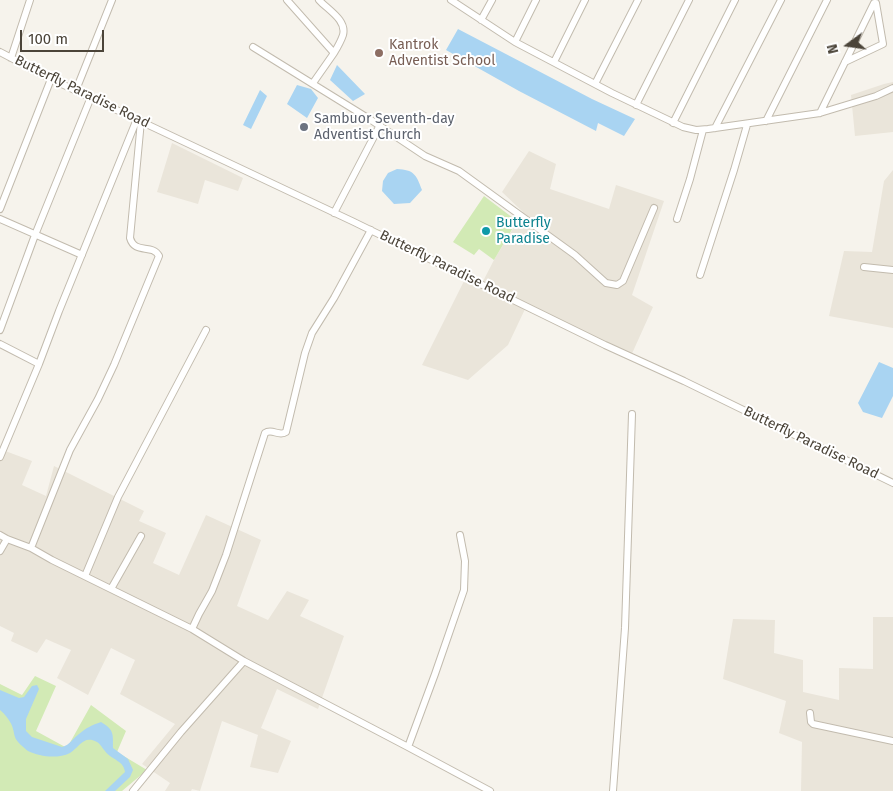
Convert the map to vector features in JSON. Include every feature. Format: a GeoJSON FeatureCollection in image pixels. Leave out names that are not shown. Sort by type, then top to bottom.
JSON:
{"type":"FeatureCollection","features":[{"type":"Feature","properties":{"kind":"street"},"geometry":{"type":"LineString","coordinates":[[11,58],[30,0]]}},
{"type":"Feature","properties":{"kind":"street"},"geometry":{"type":"LineString","coordinates":[[76,90],[112,0]]}},
{"type":"Feature","properties":{"kind":"street"},"geometry":{"type":"LineString","coordinates":[[287,0],[334,53]]}},
{"type":"Feature","properties":{"kind":"street"},"geometry":{"type":"LineString","coordinates":[[313,83],[334,53],[343,35],[344,28],[340,20],[319,0]]}},
{"type":"Feature","properties":{"kind":"street"},"geometry":{"type":"LineString","coordinates":[[451,0],[515,42],[673,123],[696,130],[820,113],[876,96],[893,88]]}},
{"type":"Feature","properties":{"kind":"street"},"geometry":{"type":"LineString","coordinates":[[481,20],[492,0]]}},
{"type":"Feature","properties":{"kind":"street"},"geometry":{"type":"LineString","coordinates":[[515,42],[536,0]]}},
{"type":"Feature","properties":{"kind":"street"},"geometry":{"type":"LineString","coordinates":[[554,62],[585,0]]}},
{"type":"Feature","properties":{"kind":"street"},"geometry":{"type":"LineString","coordinates":[[595,84],[638,0]]}},
{"type":"Feature","properties":{"kind":"street"},"geometry":{"type":"LineString","coordinates":[[636,105],[689,0]]}},
{"type":"Feature","properties":{"kind":"street"},"geometry":{"type":"LineString","coordinates":[[673,123],[735,0]]}},
{"type":"Feature","properties":{"kind":"street"},"geometry":{"type":"LineString","coordinates":[[715,128],[781,0]]}},
{"type":"Feature","properties":{"kind":"street"},"geometry":{"type":"LineString","coordinates":[[766,121],[827,0]]}},
{"type":"Feature","properties":{"kind":"street"},"geometry":{"type":"LineString","coordinates":[[820,113],[845,62],[874,3],[876,3],[883,44],[845,62]]}},
{"type":"Feature","properties":{"kind":"street"},"geometry":{"type":"LineString","coordinates":[[253,47],[380,125],[425,156],[459,172],[575,255],[606,283],[617,285],[623,281],[654,208]]}},
{"type":"Feature","properties":{"kind":"street","name":"Butterfly Paradise Road"},"geometry":{"type":"LineString","coordinates":[[0,52],[51,79],[371,230],[893,483]]}},
{"type":"Feature","properties":{"kind":"street"},"geometry":{"type":"LineString","coordinates":[[0,209],[51,79]]}},
{"type":"Feature","properties":{"kind":"street"},"geometry":{"type":"LineString","coordinates":[[0,330],[34,234],[91,97]]}},
{"type":"Feature","properties":{"kind":"street"},"geometry":{"type":"LineString","coordinates":[[0,457],[40,364],[59,311],[139,120]]}},
{"type":"Feature","properties":{"kind":"street"},"geometry":{"type":"LineString","coordinates":[[31,548],[70,450],[98,400],[114,366],[159,256],[154,251],[136,247],[130,238],[139,120]]}},
{"type":"Feature","properties":{"kind":"street"},"geometry":{"type":"LineString","coordinates":[[700,275],[747,124]]}},
{"type":"Feature","properties":{"kind":"street"},"geometry":{"type":"LineString","coordinates":[[334,213],[380,125]]}},
{"type":"Feature","properties":{"kind":"street"},"geometry":{"type":"LineString","coordinates":[[677,219],[703,130]]}},
{"type":"Feature","properties":{"kind":"street"},"geometry":{"type":"LineString","coordinates":[[0,219],[82,256]]}},
{"type":"Feature","properties":{"kind":"street"},"geometry":{"type":"LineString","coordinates":[[192,630],[198,614],[212,591],[226,555],[265,433],[267,431],[280,434],[286,432],[312,332],[334,298],[371,230]]}},
{"type":"Feature","properties":{"kind":"street"},"geometry":{"type":"LineString","coordinates":[[864,267],[893,270]]}},
{"type":"Feature","properties":{"kind":"street"},"geometry":{"type":"LineString","coordinates":[[85,576],[118,497],[206,330]]}},
{"type":"Feature","properties":{"kind":"street"},"geometry":{"type":"LineString","coordinates":[[0,344],[40,364]]}},
{"type":"Feature","properties":{"kind":"street"},"geometry":{"type":"LineString","coordinates":[[613,791],[625,628],[632,414]]}},
{"type":"Feature","properties":{"kind":"street"},"geometry":{"type":"LineString","coordinates":[[0,535],[31,548],[192,630],[244,661],[490,791]]}},
{"type":"Feature","properties":{"kind":"street"},"geometry":{"type":"LineString","coordinates":[[408,747],[464,590],[465,560],[460,535]]}},
{"type":"Feature","properties":{"kind":"street"},"geometry":{"type":"LineString","coordinates":[[111,589],[141,536]]}},
{"type":"Feature","properties":{"kind":"street"},"geometry":{"type":"LineString","coordinates":[[0,551],[7,539]]}},
{"type":"Feature","properties":{"kind":"street"},"geometry":{"type":"LineString","coordinates":[[133,791],[181,732],[244,661]]}},
{"type":"Feature","properties":{"kind":"street"},"geometry":{"type":"LineString","coordinates":[[810,713],[813,724],[893,741]]}},
{"type":"Feature","properties":{"kind":"shaded area"},"geometry":{"type":"Polygon","coordinates":[[[893,82],[893,132],[855,136],[851,95],[893,82]]]}},
{"type":"Feature","properties":{"kind":"shaded area"},"geometry":{"type":"Polygon","coordinates":[[[172,143],[243,178],[238,191],[205,180],[198,204],[157,192],[172,143]]]}},
{"type":"Feature","properties":{"kind":"shaded area"},"geometry":{"type":"Polygon","coordinates":[[[529,151],[556,164],[550,189],[609,209],[616,185],[664,201],[632,295],[653,307],[630,358],[526,307],[508,345],[468,380],[422,365],[464,281],[479,289],[523,212],[502,192],[529,151]]]}},
{"type":"Feature","properties":{"kind":"shaded area"},"geometry":{"type":"Polygon","coordinates":[[[893,170],[893,328],[829,316],[844,251],[872,252],[884,181],[893,170]]]}},
{"type":"Feature","properties":{"kind":"shaded area"},"geometry":{"type":"Polygon","coordinates":[[[0,449],[32,461],[22,485],[46,496],[54,466],[144,511],[139,521],[166,533],[153,563],[179,575],[206,515],[261,540],[237,606],[268,620],[287,591],[309,600],[300,616],[344,636],[318,709],[277,689],[261,728],[291,741],[278,773],[250,767],[258,735],[222,721],[200,791],[192,789],[191,791],[165,791],[170,783],[142,764],[175,724],[120,694],[135,660],[111,648],[88,695],[57,678],[71,650],[46,639],[37,653],[11,641],[14,633],[0,626],[0,449]]]}},
{"type":"Feature","properties":{"kind":"shaded area"},"geometry":{"type":"Polygon","coordinates":[[[873,617],[893,617],[893,791],[801,791],[802,742],[779,733],[786,701],[723,679],[733,619],[775,620],[774,653],[803,660],[803,692],[839,700],[839,668],[873,669],[873,617]]]}},
{"type":"Feature","properties":{"kind":"green space","name":"Butterfly Paradise"},"geometry":{"type":"Polygon","coordinates":[[[484,196],[517,221],[494,260],[479,249],[474,255],[453,242],[484,196]]]}},
{"type":"Feature","properties":{"kind":"green space"},"geometry":{"type":"Polygon","coordinates":[[[35,676],[56,686],[36,731],[67,748],[91,705],[126,731],[117,752],[147,770],[122,791],[0,791],[0,684],[22,695],[35,676]]]}},
{"type":"Feature","properties":{"kind":"water"},"geometry":{"type":"Polygon","coordinates":[[[458,29],[592,99],[635,119],[624,136],[598,123],[596,131],[446,50],[458,29]]]}},
{"type":"Feature","properties":{"kind":"water"},"geometry":{"type":"Polygon","coordinates":[[[337,65],[365,94],[353,101],[330,80],[337,65]]]}},
{"type":"Feature","properties":{"kind":"water"},"geometry":{"type":"Polygon","coordinates":[[[297,85],[311,89],[318,98],[307,118],[287,104],[297,85]]]}},
{"type":"Feature","properties":{"kind":"water"},"geometry":{"type":"Polygon","coordinates":[[[260,90],[267,96],[251,129],[243,125],[260,90]]]}},
{"type":"Feature","properties":{"kind":"water"},"geometry":{"type":"Polygon","coordinates":[[[397,169],[407,170],[414,174],[422,190],[410,203],[394,204],[382,191],[383,181],[388,173],[397,169]]]}},
{"type":"Feature","properties":{"kind":"water"},"geometry":{"type":"Polygon","coordinates":[[[879,362],[893,368],[893,396],[882,418],[863,412],[858,403],[879,362]]]}},
{"type":"Feature","properties":{"kind":"water"},"geometry":{"type":"Polygon","coordinates":[[[37,685],[39,689],[26,719],[26,731],[32,737],[62,747],[84,730],[101,722],[112,732],[113,748],[128,759],[133,770],[130,777],[115,791],[105,791],[125,772],[124,769],[122,764],[108,754],[97,742],[88,740],[70,753],[60,756],[49,756],[38,755],[28,751],[17,740],[11,724],[0,710],[0,690],[19,698],[24,697],[32,686],[37,685]]]}},
{"type":"Feature","properties":{"kind":"place","name":"Kantrok Adventist School"},"geometry":{"type":"Point","coordinates":[379,53]}},
{"type":"Feature","properties":{"kind":"place","name":"Sambuor Seventh-day Adventist Church"},"geometry":{"type":"Point","coordinates":[304,127]}},
{"type":"Feature","properties":{"kind":"place","name":"Butterfly Paradise"},"geometry":{"type":"Point","coordinates":[486,231]}}]}
